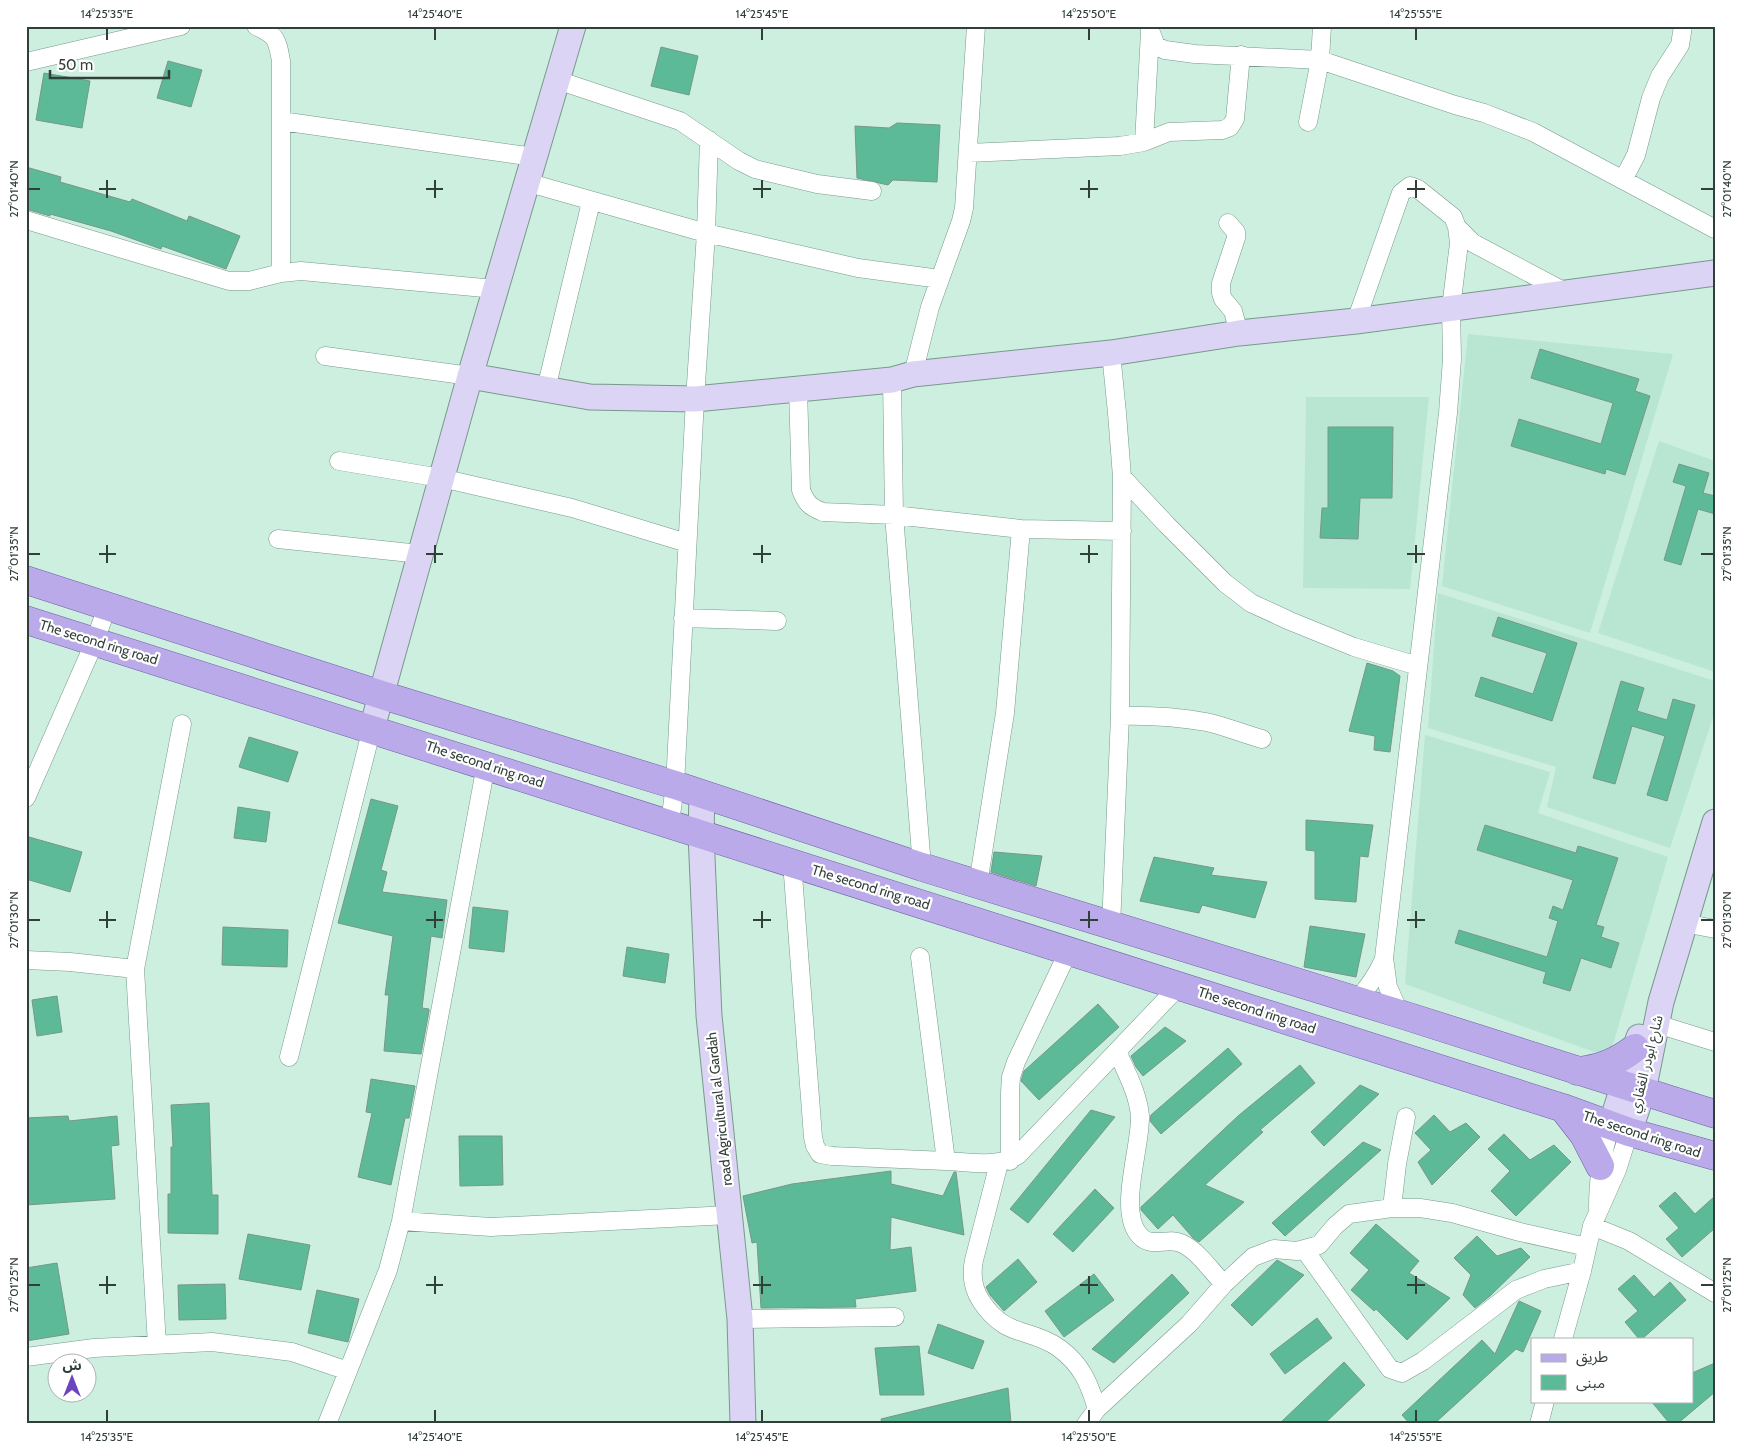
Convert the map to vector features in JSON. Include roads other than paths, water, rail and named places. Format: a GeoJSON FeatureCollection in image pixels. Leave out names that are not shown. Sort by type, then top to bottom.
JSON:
{"type":"FeatureCollection","features":[{"type":"Feature","properties":{"kind":"main road"},"geometry":{"type":"LineString","coordinates":[[26,580],[382,695],[675,785],[922,867],[1400,1014],[1715,1114]]}},
{"type":"Feature","properties":{"kind":"main road","name":"The second ring road"},"geometry":{"type":"LineString","coordinates":[[26,620],[1069,950],[1563,1108],[1620,1129],[1715,1156]]}},
{"type":"Feature","properties":{"kind":"main road"},"geometry":{"type":"LineString","coordinates":[[1577,1071],[1608,1065],[1635,1048]]}},
{"type":"Feature","properties":{"kind":"main road"},"geometry":{"type":"LineString","coordinates":[[1563,1108],[1584,1136],[1600,1166]]}},
{"type":"Feature","properties":{"kind":"street"},"geometry":{"type":"LineString","coordinates":[[26,62],[181,26]]}},
{"type":"Feature","properties":{"kind":"street"},"geometry":{"type":"LineString","coordinates":[[256,26],[269,32],[277,41],[281,61],[281,273]]}},
{"type":"Feature","properties":{"kind":"street"},"geometry":{"type":"LineString","coordinates":[[289,1057],[372,728],[470,376],[573,26]]}},
{"type":"Feature","properties":{"kind":"street"},"geometry":{"type":"LineString","coordinates":[[922,867],[894,515],[903,377],[928,316],[964,208],[976,26]]}},
{"type":"Feature","properties":{"kind":"street"},"geometry":{"type":"LineString","coordinates":[[1308,122],[1320,60],[1322,26]]}},
{"type":"Feature","properties":{"kind":"street"},"geometry":{"type":"LineString","coordinates":[[1623,180],[1636,155],[1660,76],[1680,45],[1683,26]]}},
{"type":"Feature","properties":{"kind":"street"},"geometry":{"type":"LineString","coordinates":[[1144,142],[1150,28]]}},
{"type":"Feature","properties":{"kind":"street"},"geometry":{"type":"LineString","coordinates":[[1150,28],[1156,46],[1164,50],[1195,54],[1320,60],[1454,105],[1484,113],[1533,132],[1715,229]]}},
{"type":"Feature","properties":{"kind":"street"},"geometry":{"type":"LineString","coordinates":[[968,154],[1120,146],[1144,142],[1170,132],[1222,130],[1230,127],[1235,119],[1241,55]]}},
{"type":"Feature","properties":{"kind":"street"},"geometry":{"type":"LineString","coordinates":[[557,80],[680,121],[739,161],[755,169],[817,184],[872,191]]}},
{"type":"Feature","properties":{"kind":"street"},"geometry":{"type":"LineString","coordinates":[[281,121],[534,157]]}},
{"type":"Feature","properties":{"kind":"street"},"geometry":{"type":"LineString","coordinates":[[670,823],[675,785],[695,399],[706,233],[709,140]]}},
{"type":"Feature","properties":{"kind":"street"},"geometry":{"type":"LineString","coordinates":[[526,182],[591,202],[706,233],[858,268],[940,279]]}},
{"type":"Feature","properties":{"kind":"street"},"geometry":{"type":"LineString","coordinates":[[1356,320],[1401,193],[1410,186],[1418,189],[1453,217],[1457,227],[1459,243],[1452,308],[1452,360],[1448,413],[1384,958],[1388,987],[1400,1014]]}},
{"type":"Feature","properties":{"kind":"street"},"geometry":{"type":"LineString","coordinates":[[546,390],[591,202]]}},
{"type":"Feature","properties":{"kind":"street"},"geometry":{"type":"LineString","coordinates":[[26,220],[230,281],[249,281],[281,273],[301,271],[496,289]]}},
{"type":"Feature","properties":{"kind":"street"},"geometry":{"type":"LineString","coordinates":[[1228,224],[1236,232],[1236,238],[1221,284],[1221,293],[1223,299],[1233,311],[1239,333]]}},
{"type":"Feature","properties":{"kind":"street"},"geometry":{"type":"LineString","coordinates":[[1457,227],[1473,243],[1565,292]]}},
{"type":"Feature","properties":{"kind":"street"},"geometry":{"type":"LineString","coordinates":[[325,356],[470,376],[590,397],[695,399],[1110,353],[1239,333],[1452,308],[1715,273]]}},
{"type":"Feature","properties":{"kind":"street"},"geometry":{"type":"LineString","coordinates":[[1110,353],[1122,477],[1120,716],[1111,926]]}},
{"type":"Feature","properties":{"kind":"street"},"geometry":{"type":"LineString","coordinates":[[798,389],[801,490],[805,502],[813,508],[823,512],[894,515],[1021,529],[1122,531]]}},
{"type":"Feature","properties":{"kind":"street"},"geometry":{"type":"LineString","coordinates":[[339,461],[442,478],[572,508],[687,543]]}},
{"type":"Feature","properties":{"kind":"street"},"geometry":{"type":"LineString","coordinates":[[1122,477],[1225,583],[1252,602],[1290,621],[1354,647],[1418,666]]}},
{"type":"Feature","properties":{"kind":"street"},"geometry":{"type":"LineString","coordinates":[[978,884],[1006,713],[1021,529]]}},
{"type":"Feature","properties":{"kind":"street"},"geometry":{"type":"LineString","coordinates":[[278,539],[420,554]]}},
{"type":"Feature","properties":{"kind":"street"},"geometry":{"type":"LineString","coordinates":[[26,798],[95,641],[107,607]]}},
{"type":"Feature","properties":{"kind":"street"},"geometry":{"type":"LineString","coordinates":[[683,618],[777,621]]}},
{"type":"Feature","properties":{"kind":"street"},"geometry":{"type":"LineString","coordinates":[[1120,716],[1144,715],[1188,719],[1262,739]]}},
{"type":"Feature","properties":{"kind":"street"},"geometry":{"type":"LineString","coordinates":[[157,1345],[136,969],[182,724]]}},
{"type":"Feature","properties":{"kind":"street"},"geometry":{"type":"LineString","coordinates":[[327,1424],[388,1270],[402,1221],[486,765]]}},
{"type":"Feature","properties":{"kind":"street","name":"road Agricultural al Gardah"},"geometry":{"type":"LineString","coordinates":[[702,794],[701,834],[709,1016],[740,1319],[743,1424]]}},
{"type":"Feature","properties":{"kind":"street","name":"شارع ابودر الغفاري"},"geometry":{"type":"LineString","coordinates":[[1563,1338],[1595,1218],[1617,1170],[1620,1129],[1659,1013],[1715,822]]}},
{"type":"Feature","properties":{"kind":"street"},"geometry":{"type":"LineString","coordinates":[[792,862],[815,1146],[820,1154],[946,1161],[1004,1162],[1018,1155],[1179,986]]}},
{"type":"Feature","properties":{"kind":"street"},"geometry":{"type":"LineString","coordinates":[[1684,923],[1715,929]]}},
{"type":"Feature","properties":{"kind":"street"},"geometry":{"type":"LineString","coordinates":[[1069,950],[1016,1062],[1011,1077],[1004,1162],[972,1270],[974,1288],[988,1312],[1006,1327],[1043,1340],[1058,1348],[1073,1360],[1082,1370],[1097,1409]]}},
{"type":"Feature","properties":{"kind":"street"},"geometry":{"type":"LineString","coordinates":[[920,957],[946,1161]]}},
{"type":"Feature","properties":{"kind":"street"},"geometry":{"type":"LineString","coordinates":[[1356,1001],[1368,988],[1384,958]]}},
{"type":"Feature","properties":{"kind":"street"},"geometry":{"type":"LineString","coordinates":[[26,960],[70,962],[136,969]]}},
{"type":"Feature","properties":{"kind":"street"},"geometry":{"type":"LineString","coordinates":[[1659,1013],[1715,1042]]}},
{"type":"Feature","properties":{"kind":"street","name":"شارع ابودر الغفاري"},"geometry":{"type":"LineString","coordinates":[[1633,1088],[1635,1048],[1641,1030],[1659,1013]]}},
{"type":"Feature","properties":{"kind":"street"},"geometry":{"type":"LineString","coordinates":[[1117,1051],[1131,1081],[1140,1116],[1130,1202],[1133,1226],[1146,1242],[1155,1243],[1166,1240],[1183,1244],[1194,1252],[1224,1284]]}},
{"type":"Feature","properties":{"kind":"street"},"geometry":{"type":"LineString","coordinates":[[1392,1208],[1397,1164],[1406,1117]]}},
{"type":"Feature","properties":{"kind":"street","name":"شارع ابودر الغفاري"},"geometry":{"type":"LineString","coordinates":[[1595,1218],[1604,1146],[1620,1129]]}},
{"type":"Feature","properties":{"kind":"street"},"geometry":{"type":"LineString","coordinates":[[1086,1424],[1097,1409],[1190,1324],[1224,1284],[1253,1257],[1274,1249],[1297,1251],[1319,1245],[1335,1226],[1349,1214],[1392,1208],[1420,1208],[1452,1213],[1520,1232],[1587,1247]]}},
{"type":"Feature","properties":{"kind":"street"},"geometry":{"type":"LineString","coordinates":[[402,1221],[491,1227],[729,1216]]}},
{"type":"Feature","properties":{"kind":"street"},"geometry":{"type":"LineString","coordinates":[[1595,1218],[1715,1293]]}},
{"type":"Feature","properties":{"kind":"street"},"geometry":{"type":"LineString","coordinates":[[1304,1249],[1390,1369],[1402,1373],[1423,1361],[1516,1290],[1544,1279],[1582,1272]]}},
{"type":"Feature","properties":{"kind":"street"},"geometry":{"type":"LineString","coordinates":[[740,1319],[895,1317]]}},
{"type":"Feature","properties":{"kind":"street"},"geometry":{"type":"LineString","coordinates":[[26,1357],[94,1348],[212,1342],[292,1352],[348,1371]]}},
{"type":"Feature","properties":{"kind":"street"},"geometry":{"type":"LineString","coordinates":[[1539,1424],[1545,1402]]}}]}
